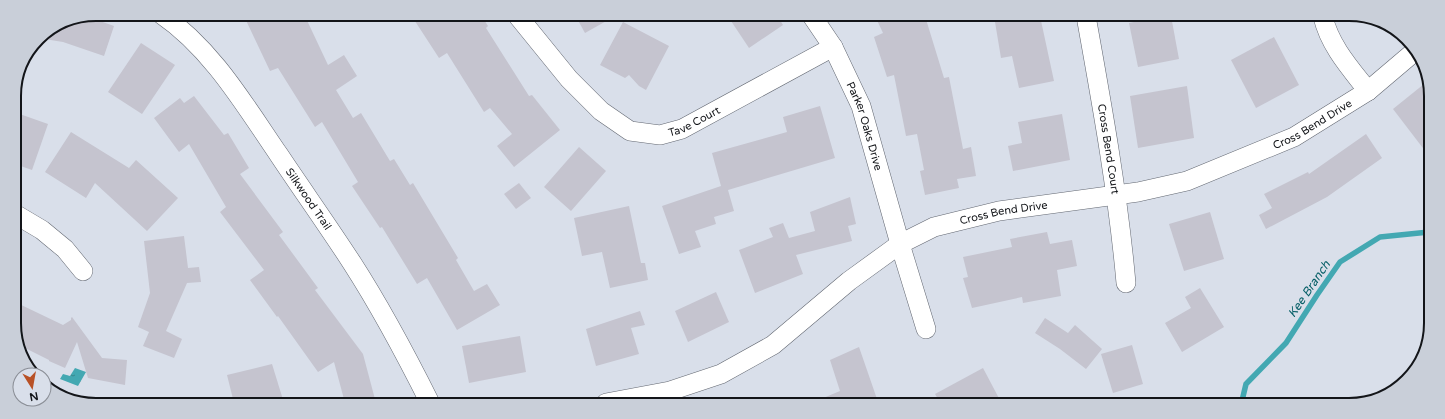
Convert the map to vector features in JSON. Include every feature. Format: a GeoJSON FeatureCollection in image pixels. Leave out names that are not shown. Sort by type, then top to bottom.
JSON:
{"type":"FeatureCollection","features":[{"type":"Feature","properties":{"kind":"street","name":"Silkwood Trail"},"geometry":{"type":"LineString","coordinates":[[171,21],[206,53],[239,97],[352,263],[401,346],[427,398]]}},
{"type":"Feature","properties":{"kind":"street","name":"Tave Court"},"geometry":{"type":"LineString","coordinates":[[522,21],[569,79],[601,111],[630,131],[660,135],[682,129],[833,47]]}},
{"type":"Feature","properties":{"kind":"street","name":"Parker Oaks Drive"},"geometry":{"type":"LineString","coordinates":[[815,21],[833,47],[861,106],[926,329]]}},
{"type":"Feature","properties":{"kind":"street","name":"Cross Bend Court"},"geometry":{"type":"LineString","coordinates":[[1087,21],[1102,101],[1122,240],[1126,283]]}},
{"type":"Feature","properties":{"kind":"street"},"geometry":{"type":"LineString","coordinates":[[1324,21],[1340,55],[1368,91]]}},
{"type":"Feature","properties":{"kind":"street","name":"Cross Bend Drive"},"geometry":{"type":"LineString","coordinates":[[633,398],[670,391],[721,374],[773,345],[850,281],[900,244],[934,226],[999,211],[1138,192],[1187,181],[1294,137],[1368,91],[1411,55]]}},
{"type":"Feature","properties":{"kind":"street"},"geometry":{"type":"LineString","coordinates":[[21,218],[42,230],[65,249],[83,271]]}},
{"type":"Feature","properties":{"kind":"water"},"geometry":{"type":"Polygon","coordinates":[[[75,368],[86,372],[78,386],[60,379],[63,374],[70,376],[75,368]]]}},
{"type":"Feature","properties":{"kind":"building"},"geometry":{"type":"Polygon","coordinates":[[[100,21],[114,26],[104,56],[63,42],[47,39],[59,31],[82,22],[100,21]]]}},
{"type":"Feature","properties":{"kind":"building"},"geometry":{"type":"Polygon","coordinates":[[[246,21],[307,21],[328,65],[344,55],[357,76],[336,90],[353,118],[361,113],[390,161],[394,159],[410,185],[413,183],[458,258],[456,260],[474,291],[487,284],[500,305],[457,330],[427,278],[417,284],[382,227],[380,228],[352,186],[358,182],[322,122],[315,127],[278,68],[270,71],[246,21]]]}},
{"type":"Feature","properties":{"kind":"building"},"geometry":{"type":"Polygon","coordinates":[[[415,21],[485,21],[488,26],[486,28],[529,96],[532,95],[560,130],[514,167],[497,146],[512,134],[490,108],[484,112],[447,53],[439,58],[415,21]]]}},
{"type":"Feature","properties":{"kind":"building"},"geometry":{"type":"Polygon","coordinates":[[[578,21],[606,21],[585,33],[578,21]]]}},
{"type":"Feature","properties":{"kind":"building"},"geometry":{"type":"Polygon","coordinates":[[[731,21],[781,21],[783,25],[749,48],[731,21]]]}},
{"type":"Feature","properties":{"kind":"building"},"geometry":{"type":"Polygon","coordinates":[[[877,21],[927,21],[944,78],[949,77],[963,149],[971,147],[976,176],[957,179],[959,188],[925,195],[920,171],[924,170],[917,134],[906,136],[894,75],[887,77],[874,37],[883,33],[877,21]]]}},
{"type":"Feature","properties":{"kind":"building"},"geometry":{"type":"Polygon","coordinates":[[[995,21],[1041,21],[1054,81],[1019,88],[1012,56],[1001,58],[995,21]]]}},
{"type":"Feature","properties":{"kind":"building"},"geometry":{"type":"Polygon","coordinates":[[[1139,21],[1172,21],[1179,59],[1138,67],[1129,23],[1139,21]]]}},
{"type":"Feature","properties":{"kind":"building"},"geometry":{"type":"Polygon","coordinates":[[[623,22],[669,46],[646,90],[639,86],[629,75],[625,78],[600,65],[623,22]]]}},
{"type":"Feature","properties":{"kind":"building"},"geometry":{"type":"Polygon","coordinates":[[[1274,37],[1299,85],[1256,108],[1231,60],[1274,37]]]}},
{"type":"Feature","properties":{"kind":"building"},"geometry":{"type":"Polygon","coordinates":[[[141,43],[175,65],[142,114],[108,92],[141,43]]]}},
{"type":"Feature","properties":{"kind":"building"},"geometry":{"type":"Polygon","coordinates":[[[1423,85],[1424,149],[1393,109],[1423,85]]]}},
{"type":"Feature","properties":{"kind":"building"},"geometry":{"type":"Polygon","coordinates":[[[1187,86],[1194,138],[1138,148],[1130,96],[1187,86]]]}},
{"type":"Feature","properties":{"kind":"building"},"geometry":{"type":"Polygon","coordinates":[[[194,96],[224,135],[228,133],[249,168],[240,174],[283,232],[279,235],[318,288],[315,290],[363,354],[375,398],[344,398],[334,362],[318,372],[250,280],[264,270],[220,212],[226,207],[189,144],[179,152],[154,118],[180,98],[184,103],[194,96]]]}},
{"type":"Feature","properties":{"kind":"building"},"geometry":{"type":"Polygon","coordinates":[[[820,106],[835,158],[728,190],[734,211],[714,217],[716,224],[695,231],[701,247],[679,254],[662,206],[721,186],[712,153],[787,132],[783,117],[820,106]]]}},
{"type":"Feature","properties":{"kind":"building"},"geometry":{"type":"Polygon","coordinates":[[[21,114],[48,124],[32,170],[21,166],[21,114]]]}},
{"type":"Feature","properties":{"kind":"building"},"geometry":{"type":"Polygon","coordinates":[[[1062,114],[1070,160],[1013,171],[1008,146],[1022,143],[1018,122],[1062,114]]]}},
{"type":"Feature","properties":{"kind":"building"},"geometry":{"type":"Polygon","coordinates":[[[71,132],[129,168],[136,160],[178,198],[147,231],[95,183],[86,198],[45,172],[71,132]]]}},
{"type":"Feature","properties":{"kind":"building"},"geometry":{"type":"Polygon","coordinates":[[[1366,134],[1382,158],[1327,197],[1266,229],[1259,215],[1272,208],[1264,194],[1308,172],[1309,174],[1366,134]]]}},
{"type":"Feature","properties":{"kind":"building"},"geometry":{"type":"Polygon","coordinates":[[[579,147],[606,171],[571,211],[544,187],[579,147]]]}},
{"type":"Feature","properties":{"kind":"building"},"geometry":{"type":"Polygon","coordinates":[[[519,183],[531,198],[516,209],[504,194],[519,183]]]}},
{"type":"Feature","properties":{"kind":"building"},"geometry":{"type":"Polygon","coordinates":[[[850,197],[856,224],[848,226],[852,241],[796,255],[803,274],[755,293],[739,250],[773,237],[769,228],[783,223],[789,238],[815,231],[810,212],[850,197]]]}},
{"type":"Feature","properties":{"kind":"building"},"geometry":{"type":"Polygon","coordinates":[[[629,206],[641,263],[645,263],[648,280],[610,288],[602,252],[582,256],[574,218],[629,206]]]}},
{"type":"Feature","properties":{"kind":"building"},"geometry":{"type":"Polygon","coordinates":[[[1210,212],[1224,259],[1184,271],[1169,224],[1210,212]]]}},
{"type":"Feature","properties":{"kind":"building"},"geometry":{"type":"Polygon","coordinates":[[[1047,232],[1050,244],[1072,240],[1077,266],[1057,270],[1061,296],[1023,303],[1022,297],[972,308],[963,278],[968,277],[963,257],[1012,247],[1010,239],[1047,232]]]}},
{"type":"Feature","properties":{"kind":"building"},"geometry":{"type":"Polygon","coordinates":[[[184,236],[188,268],[199,267],[201,282],[187,283],[166,331],[182,339],[174,358],[143,346],[149,332],[138,327],[150,293],[144,241],[184,236]]]}},
{"type":"Feature","properties":{"kind":"building"},"geometry":{"type":"Polygon","coordinates":[[[1200,288],[1224,327],[1182,352],[1165,323],[1191,308],[1185,297],[1200,288]]]}},
{"type":"Feature","properties":{"kind":"building"},"geometry":{"type":"Polygon","coordinates":[[[716,292],[729,322],[688,342],[675,311],[716,292]]]}},
{"type":"Feature","properties":{"kind":"building"},"geometry":{"type":"Polygon","coordinates":[[[21,305],[63,325],[71,320],[72,317],[102,358],[127,360],[125,385],[88,378],[77,342],[65,368],[26,348],[22,337],[21,305]]]}},
{"type":"Feature","properties":{"kind":"building"},"geometry":{"type":"Polygon","coordinates":[[[640,311],[645,325],[631,328],[639,354],[596,366],[586,329],[640,311]]]}},
{"type":"Feature","properties":{"kind":"building"},"geometry":{"type":"Polygon","coordinates":[[[1045,318],[1068,333],[1075,325],[1102,349],[1086,369],[1060,349],[1035,333],[1045,318]]]}},
{"type":"Feature","properties":{"kind":"building"},"geometry":{"type":"Polygon","coordinates":[[[520,336],[526,372],[469,383],[462,346],[520,336]]]}},
{"type":"Feature","properties":{"kind":"building"},"geometry":{"type":"Polygon","coordinates":[[[1132,345],[1143,384],[1113,393],[1101,354],[1132,345]]]}},
{"type":"Feature","properties":{"kind":"building"},"geometry":{"type":"Polygon","coordinates":[[[859,347],[877,398],[823,398],[840,391],[830,360],[859,347]]]}},
{"type":"Feature","properties":{"kind":"building"},"geometry":{"type":"Polygon","coordinates":[[[272,364],[282,398],[233,398],[227,375],[272,364]]]}},
{"type":"Feature","properties":{"kind":"building"},"geometry":{"type":"Polygon","coordinates":[[[983,368],[999,398],[937,398],[935,394],[983,368]]]}},
{"type":"Feature","properties":{"kind":"waterway","name":"Kee Branch"},"geometry":{"type":"LineString","coordinates":[[1243,398],[1246,384],[1286,343],[1340,262],[1380,237],[1424,233]]}}]}
